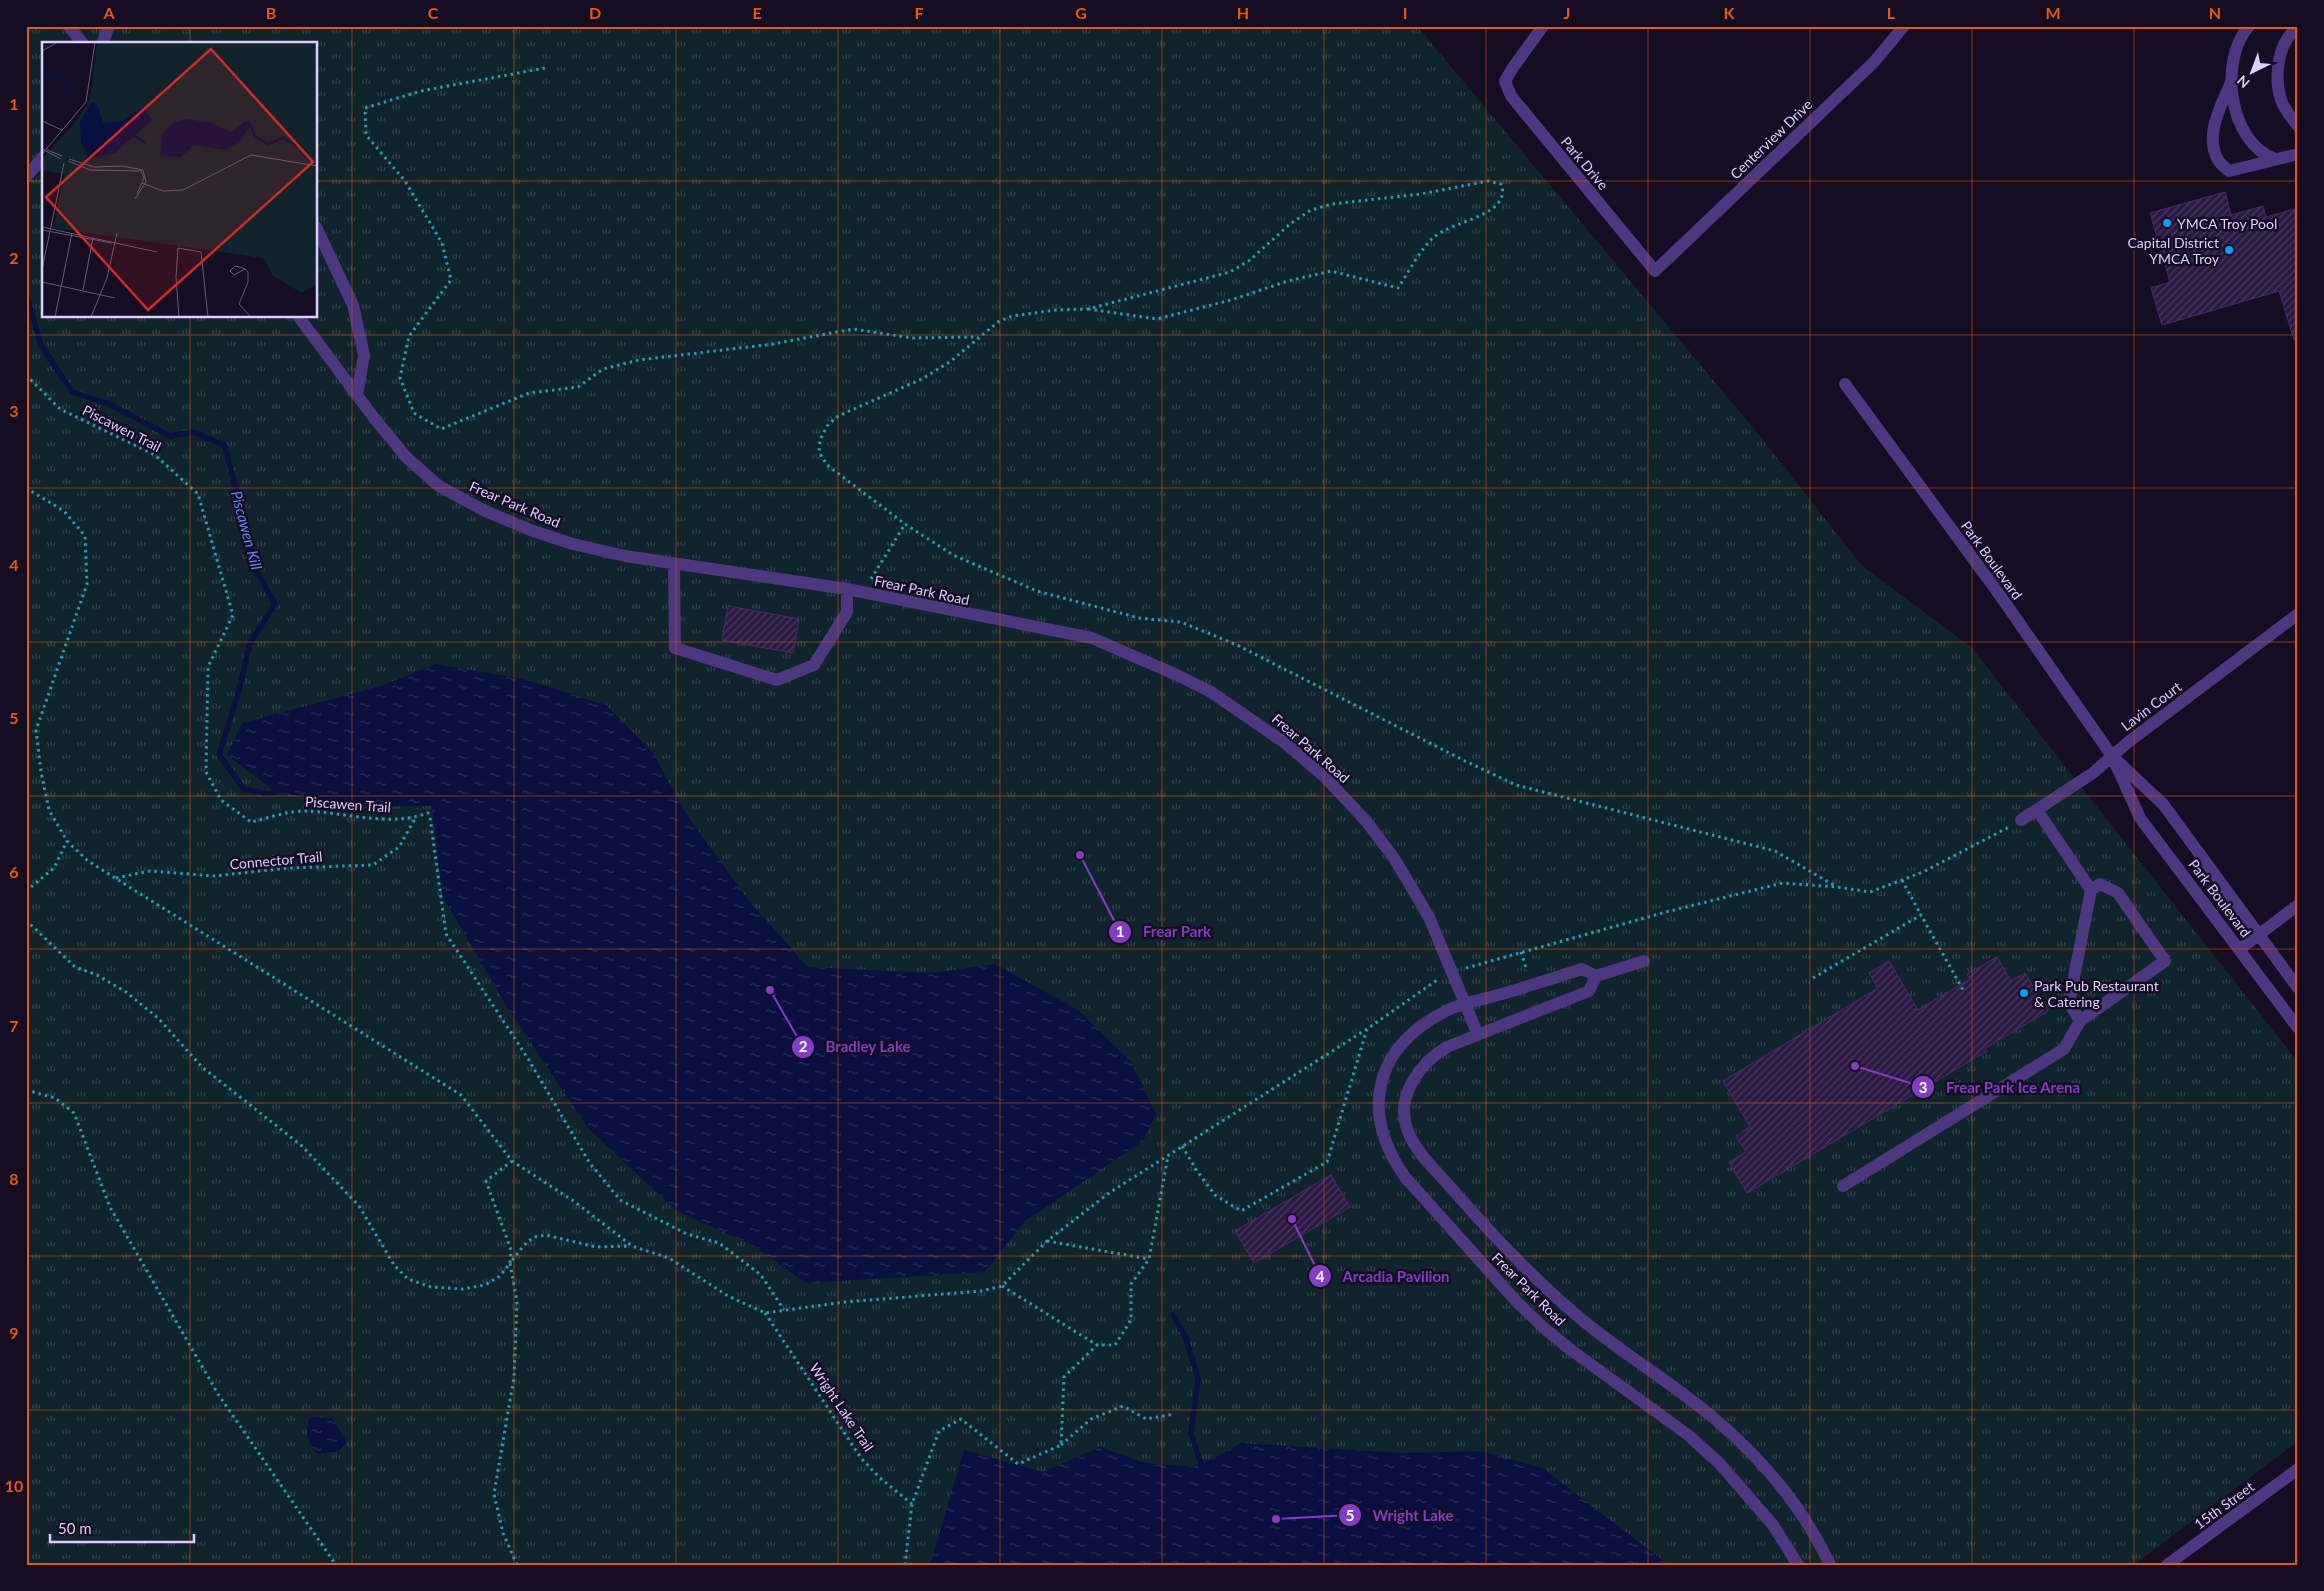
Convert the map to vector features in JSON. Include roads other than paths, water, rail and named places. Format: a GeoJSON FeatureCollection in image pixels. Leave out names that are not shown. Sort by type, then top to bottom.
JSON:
{"type":"FeatureCollection","features":[{"type":"Feature","properties":{"kind":"street"},"geometry":{"type":"LineString","coordinates":[[68,26],[81,42]]}},
{"type":"Feature","properties":{"kind":"street"},"geometry":{"type":"LineString","coordinates":[[103,42],[108,26]]}},
{"type":"Feature","properties":{"kind":"street","name":"Park Drive"},"geometry":{"type":"LineString","coordinates":[[1543,26],[1512,69],[1506,81],[1511,96],[1656,271]]}},
{"type":"Feature","properties":{"kind":"street","name":"Centerview Drive"},"geometry":{"type":"LineString","coordinates":[[1656,271],[1874,62],[1904,26]]}},
{"type":"Feature","properties":{"kind":"street"},"geometry":{"type":"LineString","coordinates":[[2249,26],[2238,44],[2231,82],[2217,115],[2212,136],[2218,161],[2229,171],[2298,154]]}},
{"type":"Feature","properties":{"kind":"street"},"geometry":{"type":"LineString","coordinates":[[2293,28],[2283,45],[2277,75],[2281,100],[2298,126]]}},
{"type":"Feature","properties":{"kind":"street"},"geometry":{"type":"LineString","coordinates":[[2231,82],[2233,106],[2252,143],[2258,151],[2275,159]]}},
{"type":"Feature","properties":{"kind":"street"},"geometry":{"type":"LineString","coordinates":[[26,177],[42,158]]}},
{"type":"Feature","properties":{"kind":"street"},"geometry":{"type":"LineString","coordinates":[[318,232],[353,305],[364,355],[357,395]]}},
{"type":"Feature","properties":{"kind":"street","name":"Frear Park Road"},"geometry":{"type":"LineString","coordinates":[[299,318],[407,458],[439,486],[462,499],[533,531],[573,544],[625,556],[847,589],[1092,638],[1211,692],[1258,723],[1325,777],[1366,821],[1394,858],[1429,918],[1478,1035]]}},
{"type":"Feature","properties":{"kind":"street","name":"Park Boulevard"},"geometry":{"type":"LineString","coordinates":[[1845,384],[1999,594],[2112,756],[2140,818],[2298,1028]]}},
{"type":"Feature","properties":{"kind":"street"},"geometry":{"type":"LineString","coordinates":[[674,564],[675,648],[777,680],[814,665],[847,612],[847,589]]}},
{"type":"Feature","properties":{"kind":"street","name":"Lavin Court"},"geometry":{"type":"LineString","coordinates":[[2021,820],[2093,773],[2127,743],[2298,614]]}},
{"type":"Feature","properties":{"kind":"street","name":"Park Boulevard"},"geometry":{"type":"LineString","coordinates":[[2112,756],[2164,804],[2298,988]]}},
{"type":"Feature","properties":{"kind":"street"},"geometry":{"type":"LineString","coordinates":[[2037,810],[2091,890]]}},
{"type":"Feature","properties":{"kind":"street"},"geometry":{"type":"LineString","coordinates":[[1843,1186],[2064,1050],[2080,1021],[2165,961],[2118,893],[2100,884],[2091,890],[2068,1003],[2080,1021]]}},
{"type":"Feature","properties":{"kind":"street"},"geometry":{"type":"LineString","coordinates":[[2240,949],[2298,905]]}},
{"type":"Feature","properties":{"kind":"street","name":"Frear Park Road"},"geometry":{"type":"LineString","coordinates":[[1644,961],[1596,976],[1582,970],[1465,1004],[1444,1012],[1404,1041],[1390,1060],[1381,1081],[1378,1117],[1386,1143],[1397,1166],[1405,1177],[1516,1301],[1544,1328],[1571,1350],[1688,1435],[1719,1463],[1773,1525],[1798,1565]]}},
{"type":"Feature","properties":{"kind":"street","name":"Frear Park Road"},"geometry":{"type":"LineString","coordinates":[[1596,976],[1589,991],[1447,1047],[1433,1055],[1414,1078],[1404,1110],[1407,1129],[1415,1146],[1465,1204],[1557,1299],[1716,1420],[1754,1457],[1788,1494],[1809,1526],[1830,1565]]}},
{"type":"Feature","properties":{"kind":"street","name":"15th Street"},"geometry":{"type":"LineString","coordinates":[[2167,1565],[2298,1469]]}},
{"type":"Feature","properties":{"kind":"water"},"geometry":{"type":"Polygon","coordinates":[[[435,664],[523,679],[606,705],[654,754],[682,808],[749,901],[808,967],[932,973],[995,964],[1078,1010],[1131,1062],[1156,1114],[1143,1141],[1024,1222],[985,1272],[806,1283],[754,1246],[677,1211],[588,1128],[507,1007],[442,895],[432,806],[350,807],[275,791],[227,755],[242,723],[384,685],[435,664]]]}},
{"type":"Feature","properties":{"kind":"water"},"geometry":{"type":"Polygon","coordinates":[[[310,1417],[332,1418],[347,1442],[339,1451],[318,1454],[314,1450],[307,1432],[310,1417]]]}},
{"type":"Feature","properties":{"kind":"water"},"geometry":{"type":"Polygon","coordinates":[[[1241,1443],[1404,1453],[1481,1451],[1542,1468],[1669,1565],[930,1565],[964,1450],[1043,1472],[1100,1447],[1145,1463],[1198,1467],[1241,1443]]]}},
{"type":"Feature","properties":{"kind":"waterway","name":"Piscawen Kill"},"geometry":{"type":"LineString","coordinates":[[26,293],[41,345],[72,392],[109,404],[170,436],[194,432],[225,446],[256,570],[275,604],[250,643],[239,690],[219,755],[244,789],[269,794],[284,789]]}},
{"type":"Feature","properties":{"kind":"waterway","name":"Piscawen Kill"},"geometry":{"type":"LineString","coordinates":[[1173,1315],[1185,1336],[1198,1378],[1191,1434],[1203,1470]]}},
{"type":"Feature","properties":{"kind":"place","name":"YMCA Troy Pool"},"geometry":{"type":"Point","coordinates":[2167,223]}},
{"type":"Feature","properties":{"kind":"place","name":"Capital District YMCA Troy"},"geometry":{"type":"Point","coordinates":[2229,250]}},
{"type":"Feature","properties":{"kind":"place","name":"Frear Park"},"geometry":{"type":"Point","coordinates":[1080,855]}},
{"type":"Feature","properties":{"kind":"place","name":"Bradley Lake"},"geometry":{"type":"Point","coordinates":[770,990]}},
{"type":"Feature","properties":{"kind":"place","name":"Park Pub Restaurant & Catering"},"geometry":{"type":"Point","coordinates":[2024,993]}},
{"type":"Feature","properties":{"kind":"place","name":"Frear Park Ice Arena"},"geometry":{"type":"Point","coordinates":[1855,1066]}},
{"type":"Feature","properties":{"kind":"place","name":"Arcadia Pavilion"},"geometry":{"type":"Point","coordinates":[1292,1219]}},
{"type":"Feature","properties":{"kind":"place","name":"Wright Lake"},"geometry":{"type":"Point","coordinates":[1276,1519]}}]}
